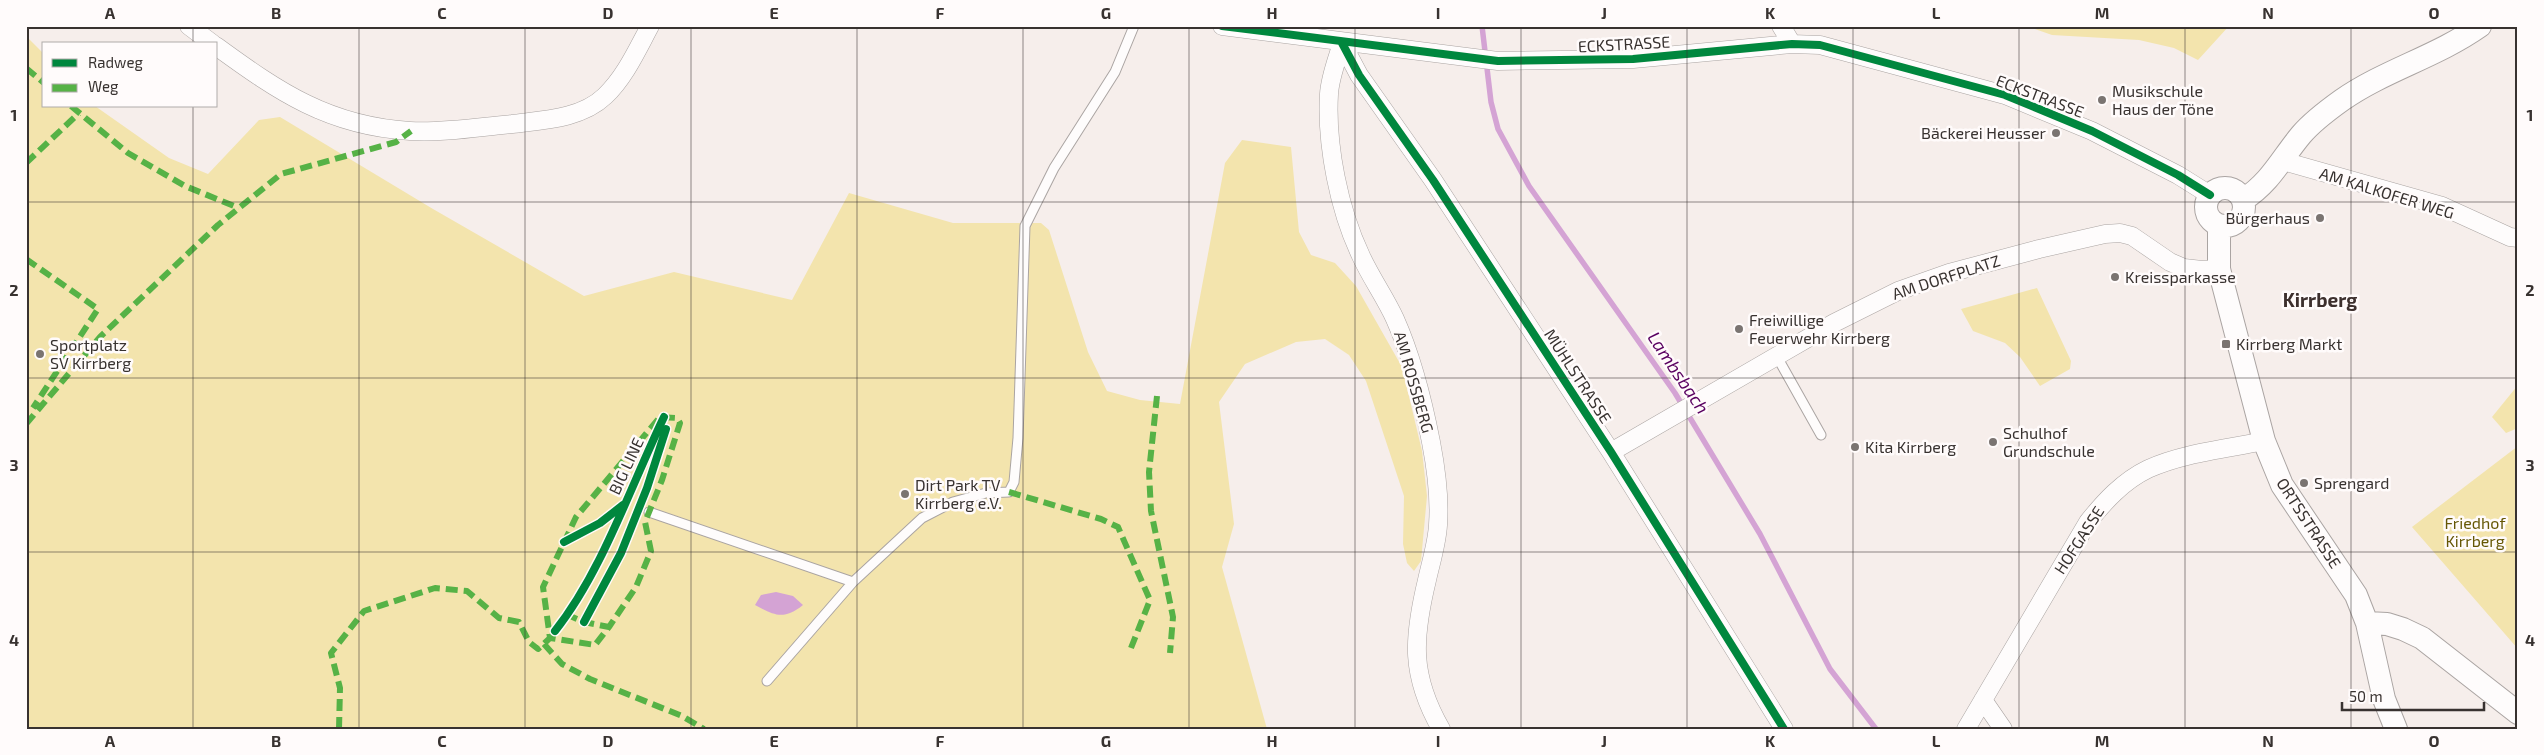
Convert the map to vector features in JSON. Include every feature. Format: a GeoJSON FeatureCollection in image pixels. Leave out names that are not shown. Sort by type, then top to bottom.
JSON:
{"type":"FeatureCollection","features":[{"type":"Feature","properties":{"kind":"street"},"geometry":{"type":"LineString","coordinates":[[189,26],[211,42]]}},
{"type":"Feature","properties":{"kind":"street"},"geometry":{"type":"LineString","coordinates":[[218,47],[286,95],[327,114],[369,125],[411,131],[515,123],[578,113],[605,96],[632,61],[650,26]]}},
{"type":"Feature","properties":{"kind":"street","name":"ECKSTRASSE"},"geometry":{"type":"LineString","coordinates":[[1222,26],[1498,62],[1633,59],[1792,44],[1820,45],[2005,95],[2092,131],[2178,175],[2210,195]]}},
{"type":"Feature","properties":{"kind":"street"},"geometry":{"type":"LineString","coordinates":[[1781,26],[1792,44]]}},
{"type":"Feature","properties":{"kind":"street"},"geometry":{"type":"LineString","coordinates":[[2243,200],[2266,182],[2284,161],[2301,135],[2342,100],[2370,83],[2438,52],[2480,26]]}},
{"type":"Feature","properties":{"kind":"street","name":"MÜHLSTRASSE"},"geometry":{"type":"LineString","coordinates":[[1342,43],[1359,75],[1433,180],[1612,452],[1784,729]]}},
{"type":"Feature","properties":{"kind":"street","name":"AM ROSSBERG"},"geometry":{"type":"LineString","coordinates":[[1342,43],[1329,94],[1332,157],[1343,213],[1361,257],[1394,318],[1408,352],[1431,442],[1438,494],[1438,525],[1420,610],[1416,646],[1419,678],[1426,704],[1440,729]]}},
{"type":"Feature","properties":{"kind":"street","name":"AM KALKOFER WEG"},"geometry":{"type":"LineString","coordinates":[[2284,161],[2442,206],[2510,237],[2518,238]]}},
{"type":"Feature","properties":{"kind":"street"},"geometry":{"type":"LineString","coordinates":[[2221,188],[2234,190],[2243,200],[2244,207],[2239,220],[2227,227],[2219,226],[2212,222],[2206,209],[2210,195],[2221,188]]}},
{"type":"Feature","properties":{"kind":"street","name":"ORTSSTRASSE"},"geometry":{"type":"LineString","coordinates":[[2219,226],[2219,269],[2264,441],[2282,485],[2352,588],[2367,623],[2384,699],[2396,729]]}},
{"type":"Feature","properties":{"kind":"street","name":"AM DORFPLATZ"},"geometry":{"type":"LineString","coordinates":[[1612,452],[1834,323],[1898,291],[1920,283],[2039,249],[2105,234],[2120,233],[2132,236],[2170,262],[2184,268],[2219,269]]}},
{"type":"Feature","properties":{"kind":"street","name":"HOFGASSE"},"geometry":{"type":"LineString","coordinates":[[1966,729],[2088,522],[2104,502],[2129,480],[2148,469],[2182,459],[2264,441]]}},
{"type":"Feature","properties":{"kind":"street"},"geometry":{"type":"LineString","coordinates":[[2367,623],[2387,624],[2422,638],[2518,712]]}},
{"type":"Feature","properties":{"kind":"street"},"geometry":{"type":"LineString","coordinates":[[1983,700],[2003,729]]}},
{"type":"Feature","properties":{"kind":"lane"},"geometry":{"type":"LineString","coordinates":[[767,681],[853,582],[922,518],[953,502],[986,492],[1009,492],[1014,482],[1018,438],[1025,226],[1054,168],[1115,72],[1134,26]]}},
{"type":"Feature","properties":{"kind":"lane"},"geometry":{"type":"LineString","coordinates":[[1776,355],[1821,435]]}},
{"type":"Feature","properties":{"kind":"lane"},"geometry":{"type":"LineString","coordinates":[[649,512],[853,582]]}},
{"type":"Feature","properties":{"kind":"green space"},"geometry":{"type":"Polygon","coordinates":[[[2026,26],[2229,26],[2198,60],[2174,48],[2139,40],[2052,35],[2026,26]]]}},
{"type":"Feature","properties":{"kind":"green space"},"geometry":{"type":"Polygon","coordinates":[[[26,36],[42,52],[42,108],[98,108],[169,158],[208,174],[259,120],[280,117],[433,209],[584,296],[674,272],[792,300],[849,193],[953,223],[1041,223],[1049,230],[1088,352],[1107,391],[1140,400],[1180,404],[1225,163],[1242,140],[1291,147],[1299,232],[1311,255],[1335,263],[1356,286],[1402,367],[1422,451],[1427,496],[1421,561],[1414,571],[1407,563],[1403,544],[1404,496],[1366,381],[1349,355],[1325,339],[1296,342],[1245,364],[1219,402],[1234,524],[1222,567],[1267,729],[26,729],[26,36]]]}},
{"type":"Feature","properties":{"kind":"green space"},"geometry":{"type":"Polygon","coordinates":[[[2037,288],[2071,361],[2070,369],[2040,386],[2020,357],[2005,343],[1973,331],[1961,309],[2037,288]]]}},
{"type":"Feature","properties":{"kind":"green space"},"geometry":{"type":"Polygon","coordinates":[[[2518,385],[2518,428],[2506,433],[2492,417],[2518,385]]]}},
{"type":"Feature","properties":{"kind":"green space","name":"Friedhof Kirrberg"},"geometry":{"type":"Polygon","coordinates":[[[2518,446],[2518,649],[2412,527],[2518,446]]]}},
{"type":"Feature","properties":{"kind":"shaded area"},"geometry":{"type":"Polygon","coordinates":[[[776,592],[793,596],[803,605],[790,613],[779,615],[755,605],[761,595],[776,592]]]}},
{"type":"Feature","properties":{"kind":"waterway","name":"Lambsbach"},"geometry":{"type":"LineString","coordinates":[[1482,26],[1491,102],[1498,129],[1529,186],[1675,393],[1760,534],[1830,669],[1876,729]]}},
{"type":"Feature","properties":{"kind":"marked path"},"geometry":{"type":"LineString","coordinates":[[26,68],[42,81]]}},
{"type":"Feature","properties":{"kind":"marked path"},"geometry":{"type":"LineString","coordinates":[[73,108],[128,153],[185,186],[239,208]]}},
{"type":"Feature","properties":{"kind":"marked path"},"geometry":{"type":"LineString","coordinates":[[26,163],[79,113]]}},
{"type":"Feature","properties":{"kind":"marked path"},"geometry":{"type":"LineString","coordinates":[[26,424],[100,337],[218,225],[281,174],[396,142],[411,131]]}},
{"type":"Feature","properties":{"kind":"marked path"},"geometry":{"type":"LineString","coordinates":[[26,259],[98,309],[33,408]]}},
{"type":"Feature","properties":{"kind":"marked path"},"geometry":{"type":"LineString","coordinates":[[1157,396],[1149,472],[1151,511],[1173,617],[1170,653]]}},
{"type":"Feature","properties":{"kind":"marked path"},"geometry":{"type":"LineString","coordinates":[[339,729],[340,688],[331,653],[364,611],[435,588],[467,591],[499,618],[519,622],[529,642],[538,649],[550,638],[543,587],[576,517],[660,417],[677,418],[680,423],[662,480],[645,522],[651,551],[636,587],[609,627]]}},
{"type":"Feature","properties":{"kind":"marked path"},"geometry":{"type":"LineString","coordinates":[[1009,492],[1101,519],[1118,527],[1150,600],[1129,653]]}},
{"type":"Feature","properties":{"kind":"marked path"},"geometry":{"type":"LineString","coordinates":[[554,633],[550,638],[595,645],[609,627],[584,622],[568,615]]}},
{"type":"Feature","properties":{"kind":"marked path"},"geometry":{"type":"LineString","coordinates":[[544,644],[562,664],[590,679],[682,716],[704,729]]}},
{"type":"Feature","properties":{"kind":"cycle path"},"geometry":{"type":"LineString","coordinates":[[1222,26],[1498,61],[1633,59],[1792,44],[1820,45],[2005,95],[2092,131],[2178,175],[2210,195]]}},
{"type":"Feature","properties":{"kind":"cycle path"},"geometry":{"type":"LineString","coordinates":[[1342,43],[1359,75],[1433,180],[1611,452],[1784,729]]}},
{"type":"Feature","properties":{"kind":"cycle path","name":"BIG LINE"},"geometry":{"type":"LineString","coordinates":[[555,631],[572,608],[601,555],[664,417]]}},
{"type":"Feature","properties":{"kind":"cycle path"},"geometry":{"type":"LineString","coordinates":[[584,622],[621,553],[647,488],[666,429]]}},
{"type":"Feature","properties":{"kind":"cycle path","name":"BIG LINE"},"geometry":{"type":"LineString","coordinates":[[564,542],[600,523],[623,505]]}},
{"type":"Feature","properties":{"kind":"place","name":"Musikschule Haus der Töne"},"geometry":{"type":"Point","coordinates":[2102,100]}},
{"type":"Feature","properties":{"kind":"place","name":"Bäckerei Heusser"},"geometry":{"type":"Point","coordinates":[2056,133]}},
{"type":"Feature","properties":{"kind":"place","name":"Bürgerhaus"},"geometry":{"type":"Point","coordinates":[2320,218]}},
{"type":"Feature","properties":{"kind":"place","name":"Kreissparkasse"},"geometry":{"type":"Point","coordinates":[2115,277]}},
{"type":"Feature","properties":{"kind":"place","name":"Freiwillige Feuerwehr Kirrberg"},"geometry":{"type":"Point","coordinates":[1739,329]}},
{"type":"Feature","properties":{"kind":"place","name":"Kirrberg Markt"},"geometry":{"type":"Point","coordinates":[2226,344]}},
{"type":"Feature","properties":{"kind":"place","name":"Sportplatz SV Kirrberg"},"geometry":{"type":"Point","coordinates":[40,354]}},
{"type":"Feature","properties":{"kind":"place","name":"Schulhof Grundschule"},"geometry":{"type":"Point","coordinates":[1993,442]}},
{"type":"Feature","properties":{"kind":"place","name":"Kita Kirrberg"},"geometry":{"type":"Point","coordinates":[1855,447]}},
{"type":"Feature","properties":{"kind":"place","name":"Sprengard"},"geometry":{"type":"Point","coordinates":[2304,483]}},
{"type":"Feature","properties":{"kind":"place","name":"Dirt Park TV Kirrberg e.V."},"geometry":{"type":"Point","coordinates":[905,494]}},
{"type":"Feature","properties":{"kind":"district","name":"Kirrberg"},"geometry":{"type":"Point","coordinates":[2320,300]}}]}
